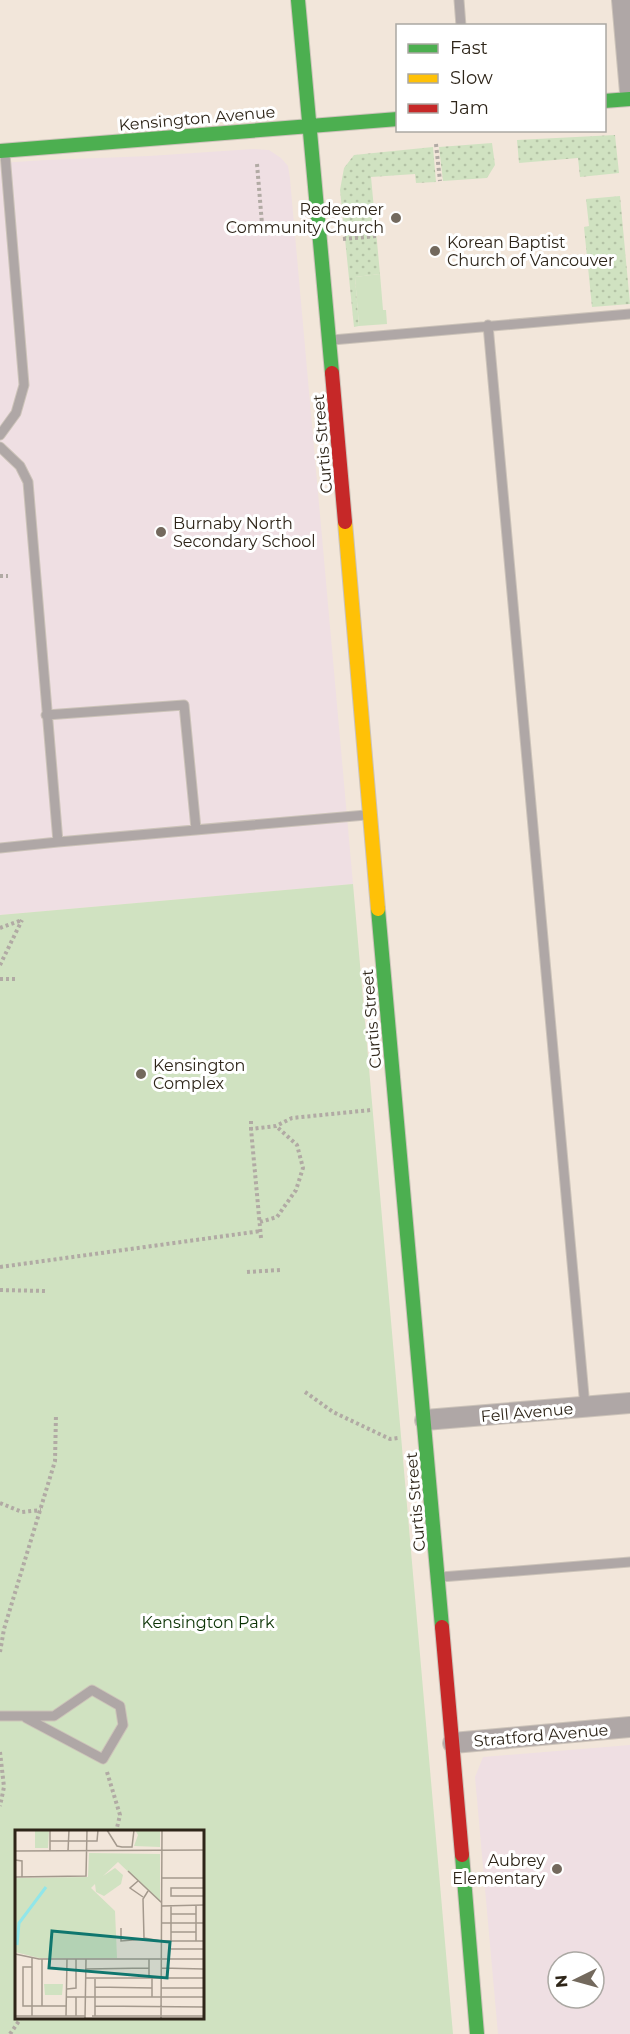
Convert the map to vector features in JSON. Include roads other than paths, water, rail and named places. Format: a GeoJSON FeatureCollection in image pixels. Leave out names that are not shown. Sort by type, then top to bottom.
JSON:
{"type":"FeatureCollection","features":[{"type":"Feature","properties":{"kind":"street","name":"Curtis Street"},"geometry":{"type":"LineString","coordinates":[[298,0],[330,340],[477,2034]]}},
{"type":"Feature","properties":{"kind":"street"},"geometry":{"type":"LineString","coordinates":[[622,0],[630,92]]}},
{"type":"Feature","properties":{"kind":"street"},"geometry":{"type":"LineString","coordinates":[[606,101],[630,99]]}},
{"type":"Feature","properties":{"kind":"street","name":"Kensington Avenue"},"geometry":{"type":"LineString","coordinates":[[3,150],[396,119]]}},
{"type":"Feature","properties":{"kind":"street","name":"Fell Avenue"},"geometry":{"type":"LineString","coordinates":[[425,1420],[630,1403]]}},
{"type":"Feature","properties":{"kind":"street","name":"Stratford Avenue"},"geometry":{"type":"LineString","coordinates":[[453,1743],[630,1727]]}},
{"type":"Feature","properties":{"kind":"lane"},"geometry":{"type":"LineString","coordinates":[[459,0],[461,24]]}},
{"type":"Feature","properties":{"kind":"lane"},"geometry":{"type":"LineString","coordinates":[[0,435],[16,413],[24,385],[3,150]]}},
{"type":"Feature","properties":{"kind":"lane"},"geometry":{"type":"LineString","coordinates":[[330,340],[630,314]]}},
{"type":"Feature","properties":{"kind":"lane"},"geometry":{"type":"LineString","coordinates":[[488,325],[585,1407]]}},
{"type":"Feature","properties":{"kind":"lane"},"geometry":{"type":"LineString","coordinates":[[0,447],[20,466],[28,482],[58,842]]}},
{"type":"Feature","properties":{"kind":"lane"},"geometry":{"type":"LineString","coordinates":[[46,715],[184,705],[196,829]]}},
{"type":"Feature","properties":{"kind":"lane"},"geometry":{"type":"LineString","coordinates":[[0,848],[370,815]]}},
{"type":"Feature","properties":{"kind":"lane"},"geometry":{"type":"LineString","coordinates":[[437,1577],[630,1562]]}},
{"type":"Feature","properties":{"kind":"lane"},"geometry":{"type":"LineString","coordinates":[[0,1716],[26,1718],[54,1716],[92,1690],[120,1707],[123,1725],[103,1758],[26,1718]]}},
{"type":"Feature","properties":{"kind":"place","name":"Redeemer Community Church"},"geometry":{"type":"Point","coordinates":[396,218]}},
{"type":"Feature","properties":{"kind":"place","name":"Korean Baptist Church of Vancouver"},"geometry":{"type":"Point","coordinates":[435,251]}},
{"type":"Feature","properties":{"kind":"place","name":"Burnaby North Secondary School"},"geometry":{"type":"Point","coordinates":[161,532]}},
{"type":"Feature","properties":{"kind":"place","name":"Kensington Complex"},"geometry":{"type":"Point","coordinates":[141,1074]}},
{"type":"Feature","properties":{"kind":"place","name":"Aubrey Elementary"},"geometry":{"type":"Point","coordinates":[557,1869]}},
{"type":"Feature","properties":{"kind":"park label","name":"Kensington Park"},"geometry":{"type":"Point","coordinates":[208,1622]}}]}
